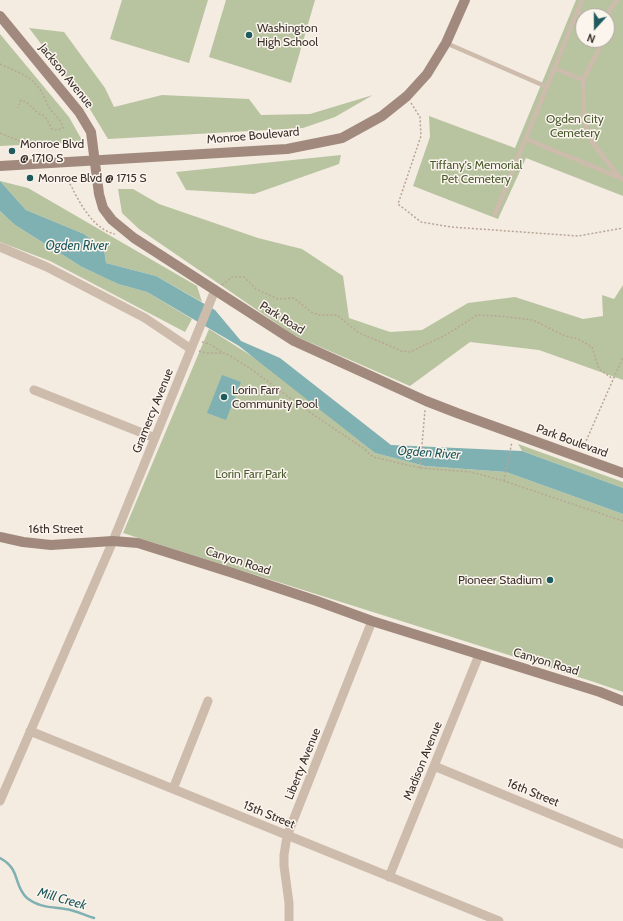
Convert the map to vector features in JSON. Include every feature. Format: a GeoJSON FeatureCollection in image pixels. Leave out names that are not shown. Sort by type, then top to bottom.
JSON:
{"type":"FeatureCollection","features":[{"type":"Feature","properties":{"kind":"street","name":"Monroe Boulevard"},"geometry":{"type":"LineString","coordinates":[[0,166],[287,149],[342,138],[382,116],[407,96],[427,74],[446,43],[465,0]]}},
{"type":"Feature","properties":{"kind":"street","name":"Jackson Avenue"},"geometry":{"type":"LineString","coordinates":[[0,16],[79,112],[91,132],[95,160]]}},
{"type":"Feature","properties":{"kind":"street","name":"Park Road"},"geometry":{"type":"LineString","coordinates":[[95,160],[99,194],[103,208],[112,220],[134,238],[294,341],[426,401],[512,437]]}},
{"type":"Feature","properties":{"kind":"street"},"geometry":{"type":"LineString","coordinates":[[0,247],[47,267],[145,318],[191,349]]}},
{"type":"Feature","properties":{"kind":"street","name":"Gramercy Avenue"},"geometry":{"type":"LineString","coordinates":[[113,541],[215,290]]}},
{"type":"Feature","properties":{"kind":"street"},"geometry":{"type":"LineString","coordinates":[[34,390],[155,438]]}},
{"type":"Feature","properties":{"kind":"street","name":"Park Boulevard"},"geometry":{"type":"LineString","coordinates":[[512,437],[579,457],[623,473]]}},
{"type":"Feature","properties":{"kind":"street","name":"16th Street"},"geometry":{"type":"LineString","coordinates":[[0,537],[23,542],[51,544],[113,541]]}},
{"type":"Feature","properties":{"kind":"street"},"geometry":{"type":"LineString","coordinates":[[0,801],[113,541]]}},
{"type":"Feature","properties":{"kind":"street","name":"Canyon Road"},"geometry":{"type":"LineString","coordinates":[[113,541],[138,543],[261,582],[372,621],[600,692],[623,701]]}},
{"type":"Feature","properties":{"kind":"street","name":"Liberty Avenue"},"geometry":{"type":"LineString","coordinates":[[289,921],[289,903],[284,866],[287,836],[372,621]]}},
{"type":"Feature","properties":{"kind":"street","name":"Madison Avenue"},"geometry":{"type":"LineString","coordinates":[[389,877],[479,655]]}},
{"type":"Feature","properties":{"kind":"street"},"geometry":{"type":"LineString","coordinates":[[173,789],[208,701]]}},
{"type":"Feature","properties":{"kind":"street","name":"15th Street"},"geometry":{"type":"LineString","coordinates":[[30,731],[499,921]]}},
{"type":"Feature","properties":{"kind":"street","name":"16th Street"},"geometry":{"type":"LineString","coordinates":[[434,766],[623,844]]}},
{"type":"Feature","properties":{"kind":"lane"},"geometry":{"type":"LineString","coordinates":[[496,214],[575,17]]}},
{"type":"Feature","properties":{"kind":"lane"},"geometry":{"type":"LineString","coordinates":[[446,43],[547,87]]}},
{"type":"Feature","properties":{"kind":"lane"},"geometry":{"type":"LineString","coordinates":[[599,48],[583,80],[584,119],[592,142],[621,178]]}},
{"type":"Feature","properties":{"kind":"lane"},"geometry":{"type":"LineString","coordinates":[[554,68],[583,80]]}},
{"type":"Feature","properties":{"kind":"lane"},"geometry":{"type":"LineString","coordinates":[[526,139],[621,178]]}},
{"type":"Feature","properties":{"kind":"path"},"geometry":{"type":"LineString","coordinates":[[0,64],[21,73],[33,81],[63,125],[63,128],[57,130],[52,129],[43,115],[36,112],[24,101],[21,100],[18,108]]}},
{"type":"Feature","properties":{"kind":"path"},"geometry":{"type":"LineString","coordinates":[[407,96],[420,118],[421,136],[398,204],[422,222],[451,227],[578,236],[623,228]]}},
{"type":"Feature","properties":{"kind":"path"},"geometry":{"type":"LineString","coordinates":[[0,133],[22,142]]}},
{"type":"Feature","properties":{"kind":"path"},"geometry":{"type":"LineString","coordinates":[[67,181],[70,183],[76,196],[89,216],[107,231],[112,234],[119,235]]}},
{"type":"Feature","properties":{"kind":"path"},"geometry":{"type":"LineString","coordinates":[[215,290],[232,277],[244,277],[256,289],[278,299],[294,298],[311,312],[319,315],[337,315],[359,333],[401,351],[410,352],[446,335],[477,315],[533,320],[565,336],[578,339],[592,347],[599,369],[613,379]]}},
{"type":"Feature","properties":{"kind":"path"},"geometry":{"type":"LineString","coordinates":[[204,343],[210,344],[251,369],[305,409],[363,448],[373,457],[420,468],[471,472],[504,481],[623,521]]}},
{"type":"Feature","properties":{"kind":"path"},"geometry":{"type":"LineString","coordinates":[[206,353],[223,353]]}},
{"type":"Feature","properties":{"kind":"path"},"geometry":{"type":"LineString","coordinates":[[579,457],[623,357]]}},
{"type":"Feature","properties":{"kind":"path"},"geometry":{"type":"LineString","coordinates":[[420,468],[425,410]]}},
{"type":"Feature","properties":{"kind":"path"},"geometry":{"type":"LineString","coordinates":[[504,481],[512,437]]}},
{"type":"Feature","properties":{"kind":"green space"},"geometry":{"type":"Polygon","coordinates":[[[122,0],[208,0],[189,63],[110,39],[122,0]]]}},
{"type":"Feature","properties":{"kind":"green space"},"geometry":{"type":"Polygon","coordinates":[[[226,0],[315,0],[291,83],[209,57],[226,0]]]}},
{"type":"Feature","properties":{"kind":"green space","name":"Ogden City Cemetery"},"geometry":{"type":"Polygon","coordinates":[[[576,0],[623,0],[623,196],[526,158],[498,219],[413,186],[430,137],[429,116],[515,148],[576,0]]]}},
{"type":"Feature","properties":{"kind":"green space"},"geometry":{"type":"Polygon","coordinates":[[[29,28],[64,32],[105,88],[114,107],[162,95],[249,99],[261,115],[310,114],[373,95],[335,117],[303,128],[108,139],[88,106],[29,28]]]}},
{"type":"Feature","properties":{"kind":"green space"},"geometry":{"type":"Polygon","coordinates":[[[0,34],[69,117],[83,142],[0,146],[0,34]]]}},
{"type":"Feature","properties":{"kind":"green space"},"geometry":{"type":"Polygon","coordinates":[[[341,155],[339,164],[254,194],[186,190],[176,172],[341,155]]]}},
{"type":"Feature","properties":{"kind":"green space"},"geometry":{"type":"Polygon","coordinates":[[[0,181],[28,188],[197,286],[202,302],[156,276],[106,263],[104,249],[84,234],[26,210],[0,181]]]}},
{"type":"Feature","properties":{"kind":"green space"},"geometry":{"type":"Polygon","coordinates":[[[118,189],[133,189],[159,204],[258,238],[302,249],[343,276],[349,318],[390,332],[422,330],[468,303],[515,297],[583,319],[603,316],[602,295],[614,299],[623,285],[623,380],[539,350],[470,342],[410,386],[295,336],[139,229],[122,213],[118,189]]]}},
{"type":"Feature","properties":{"kind":"green space"},"geometry":{"type":"Polygon","coordinates":[[[0,211],[15,225],[82,267],[118,284],[147,292],[192,319],[185,332],[50,261],[0,242],[0,211]]]}},
{"type":"Feature","properties":{"kind":"green space","name":"Lorin Farr Park"},"geometry":{"type":"Polygon","coordinates":[[[209,329],[269,367],[375,453],[425,466],[506,472],[623,514],[623,692],[123,533],[209,329]]]}},
{"type":"Feature","properties":{"kind":"green space"},"geometry":{"type":"Polygon","coordinates":[[[518,444],[623,482],[623,488],[522,451],[518,444]]]}},
{"type":"Feature","properties":{"kind":"water","name":"Ogden River"},"geometry":{"type":"Polygon","coordinates":[[[0,181],[26,210],[84,234],[104,249],[106,263],[156,276],[215,310],[241,341],[280,358],[391,445],[522,451],[623,488],[623,514],[506,472],[425,466],[375,453],[239,346],[147,292],[118,284],[82,267],[15,225],[0,211],[0,181]]]}},
{"type":"Feature","properties":{"kind":"water","name":"Lorin Farr Community Pool"},"geometry":{"type":"Polygon","coordinates":[[[222,375],[241,382],[226,420],[207,413],[222,375]]]}},
{"type":"Feature","properties":{"kind":"waterway","name":"Mill Creek"},"geometry":{"type":"LineString","coordinates":[[0,858],[7,862],[11,867],[20,888],[31,901],[45,906],[72,910],[94,918]]}},
{"type":"Feature","properties":{"kind":"place","name":"Washington High School"},"geometry":{"type":"Point","coordinates":[249,35]}},
{"type":"Feature","properties":{"kind":"place","name":"Monroe Blvd @ 1710 S"},"geometry":{"type":"Point","coordinates":[12,151]}},
{"type":"Feature","properties":{"kind":"place","name":"Monroe Blvd @ 1715 S"},"geometry":{"type":"Point","coordinates":[30,178]}},
{"type":"Feature","properties":{"kind":"place","name":"Lorin Farr Community Pool"},"geometry":{"type":"Point","coordinates":[224,397]}},
{"type":"Feature","properties":{"kind":"place","name":"Pioneer Stadium"},"geometry":{"type":"Point","coordinates":[550,580]}},
{"type":"Feature","properties":{"kind":"park label","name":"Tiffany's Memorial Pet Cemetery"},"geometry":{"type":"Point","coordinates":[476,172]}}]}
